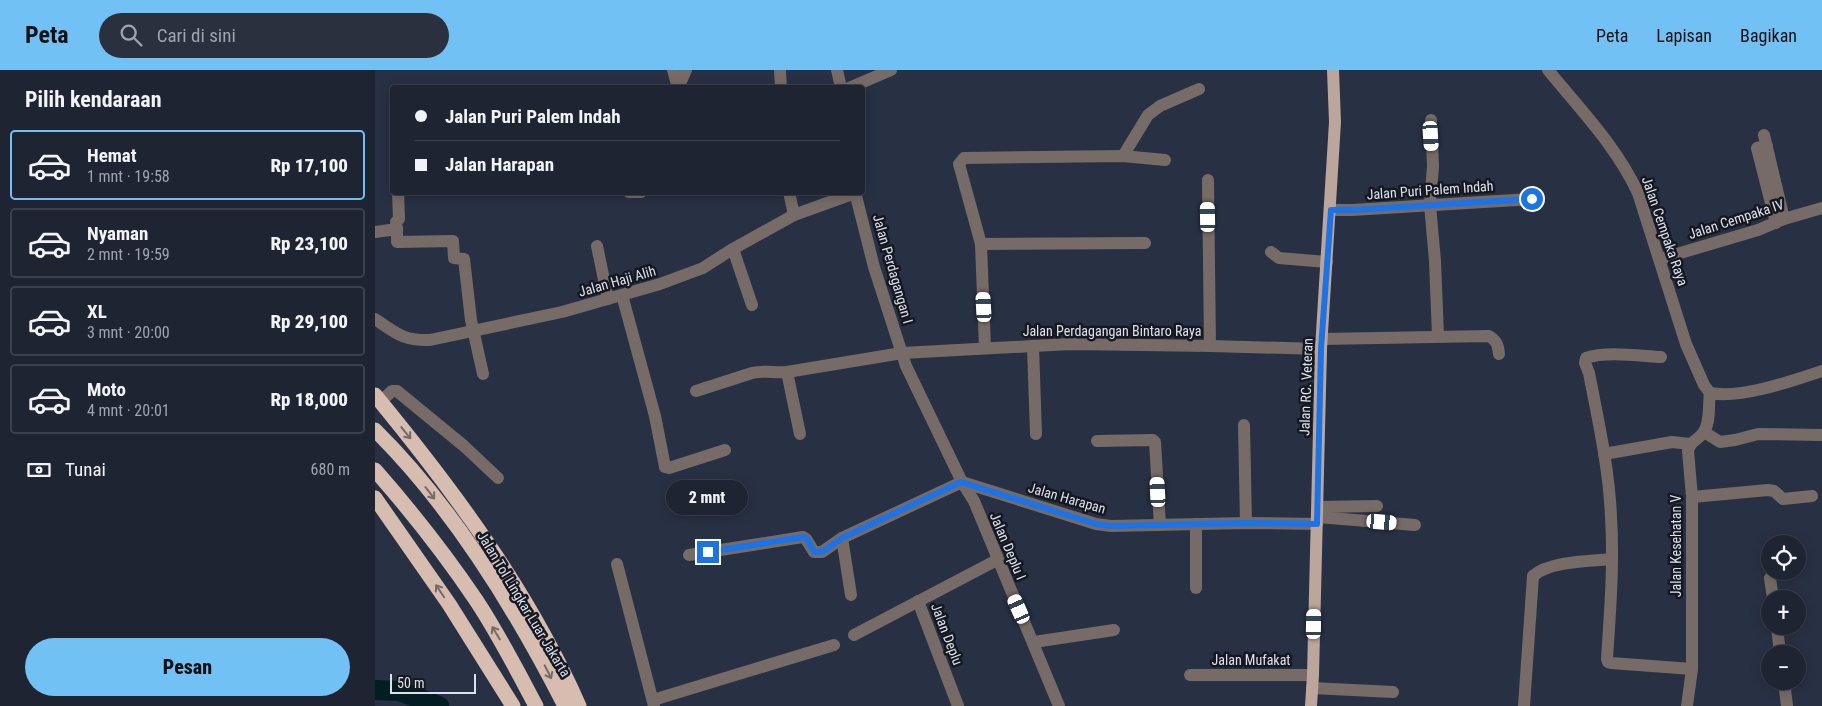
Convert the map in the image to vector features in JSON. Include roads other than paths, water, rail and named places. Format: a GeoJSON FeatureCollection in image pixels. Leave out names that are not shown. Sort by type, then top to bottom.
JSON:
{"type":"FeatureCollection","features":[{"type":"Feature","properties":{"kind":"highway"},"geometry":{"type":"LineString","coordinates":[[377,399],[429,462],[487,540],[530,612],[561,668],[579,706]]}},
{"type":"Feature","properties":{"kind":"highway","name":"Jalan Tol Lingkar Luar Jakarta"},"geometry":{"type":"LineString","coordinates":[[375,430],[393,448],[470,544],[537,651],[565,706]]}},
{"type":"Feature","properties":{"kind":"highway"},"geometry":{"type":"LineString","coordinates":[[375,470],[445,555],[477,601],[536,706]]}},
{"type":"Feature","properties":{"kind":"highway"},"geometry":{"type":"LineString","coordinates":[[375,498],[449,604],[513,706]]}},
{"type":"Feature","properties":{"kind":"main road","name":"Jalan RC. Veteran"},"geometry":{"type":"LineString","coordinates":[[1311,706],[1322,344],[1335,122],[1333,70]]}},
{"type":"Feature","properties":{"kind":"street"},"geometry":{"type":"LineString","coordinates":[[673,70],[677,85]]}},
{"type":"Feature","properties":{"kind":"street"},"geometry":{"type":"LineString","coordinates":[[679,85],[686,70]]}},
{"type":"Feature","properties":{"kind":"street"},"geometry":{"type":"LineString","coordinates":[[780,70],[781,85]]}},
{"type":"Feature","properties":{"kind":"street"},"geometry":{"type":"LineString","coordinates":[[837,70],[840,85]]}},
{"type":"Feature","properties":{"kind":"street"},"geometry":{"type":"LineString","coordinates":[[856,85],[891,70]]}},
{"type":"Feature","properties":{"kind":"street","name":"Jalan Cempaka Raya"},"geometry":{"type":"LineString","coordinates":[[1548,70],[1601,134],[1628,171],[1638,193],[1686,344],[1704,385],[1710,393]]}},
{"type":"Feature","properties":{"kind":"street"},"geometry":{"type":"LineString","coordinates":[[1123,156],[1148,115],[1160,106],[1199,89]]}},
{"type":"Feature","properties":{"kind":"street"},"geometry":{"type":"LineString","coordinates":[[1431,120],[1433,166],[1430,204],[1435,261],[1438,336]]}},
{"type":"Feature","properties":{"kind":"street"},"geometry":{"type":"LineString","coordinates":[[1766,141],[1780,221]]}},
{"type":"Feature","properties":{"kind":"street"},"geometry":{"type":"LineString","coordinates":[[985,348],[981,244],[959,164],[962,159],[1123,156],[1165,160]]}},
{"type":"Feature","properties":{"kind":"street"},"geometry":{"type":"LineString","coordinates":[[1208,180],[1210,346]]}},
{"type":"Feature","properties":{"kind":"street"},"geometry":{"type":"LineString","coordinates":[[398,195],[397,242],[453,241],[454,258],[464,259],[473,330],[483,374]]}},
{"type":"Feature","properties":{"kind":"street"},"geometry":{"type":"LineString","coordinates":[[790,195],[794,216]]}},
{"type":"Feature","properties":{"kind":"street","name":"Jalan Haji Alih"},"geometry":{"type":"LineString","coordinates":[[375,319],[402,337],[415,340],[430,340],[562,312],[691,273],[794,216],[850,195]]}},
{"type":"Feature","properties":{"kind":"street","name":"Jalan Perdagangan I"},"geometry":{"type":"LineString","coordinates":[[856,195],[874,267],[902,353]]}},
{"type":"Feature","properties":{"kind":"street","name":"Jalan Puri Palem Indah"},"geometry":{"type":"LineString","coordinates":[[1331,210],[1532,199]]}},
{"type":"Feature","properties":{"kind":"street","name":"Jalan Cempaka IV"},"geometry":{"type":"LineString","coordinates":[[1660,259],[1758,230],[1822,208]]}},
{"type":"Feature","properties":{"kind":"street"},"geometry":{"type":"LineString","coordinates":[[375,232],[397,229]]}},
{"type":"Feature","properties":{"kind":"street"},"geometry":{"type":"LineString","coordinates":[[981,244],[1145,243]]}},
{"type":"Feature","properties":{"kind":"street"},"geometry":{"type":"LineString","coordinates":[[597,246],[609,299]]}},
{"type":"Feature","properties":{"kind":"street"},"geometry":{"type":"LineString","coordinates":[[733,249],[752,305]]}},
{"type":"Feature","properties":{"kind":"street"},"geometry":{"type":"LineString","coordinates":[[1271,252],[1279,258],[1327,262]]}},
{"type":"Feature","properties":{"kind":"street"},"geometry":{"type":"LineString","coordinates":[[622,295],[655,416],[665,467],[669,468],[725,450]]}},
{"type":"Feature","properties":{"kind":"street","name":"Jalan Perdagangan Bintaro Raya"},"geometry":{"type":"LineString","coordinates":[[696,391],[752,372],[787,372],[902,353],[1071,344],[1210,346],[1322,344],[1438,336],[1489,336],[1498,345],[1499,354]]}},
{"type":"Feature","properties":{"kind":"street"},"geometry":{"type":"LineString","coordinates":[[1033,346],[1036,434]]}},
{"type":"Feature","properties":{"kind":"street"},"geometry":{"type":"LineString","coordinates":[[689,555],[803,537],[807,539],[814,552],[822,552],[842,538],[961,482],[906,366],[902,353]]}},
{"type":"Feature","properties":{"kind":"street"},"geometry":{"type":"LineString","coordinates":[[1661,357],[1593,356],[1586,358],[1585,363],[1589,373],[1604,454],[1611,516],[1612,558],[1608,662],[1692,669]]}},
{"type":"Feature","properties":{"kind":"street"},"geometry":{"type":"LineString","coordinates":[[1604,454],[1672,442],[1690,444],[1704,432],[1708,416],[1710,393],[1720,395],[1748,391],[1782,384],[1822,371]]}},
{"type":"Feature","properties":{"kind":"street"},"geometry":{"type":"LineString","coordinates":[[787,372],[800,434]]}},
{"type":"Feature","properties":{"kind":"street"},"geometry":{"type":"LineString","coordinates":[[377,399],[392,391],[397,391],[464,446],[498,478]]}},
{"type":"Feature","properties":{"kind":"street"},"geometry":{"type":"LineString","coordinates":[[1244,425],[1246,523]]}},
{"type":"Feature","properties":{"kind":"street"},"geometry":{"type":"LineString","coordinates":[[1704,432],[1720,442],[1758,434],[1822,435]]}},
{"type":"Feature","properties":{"kind":"street"},"geometry":{"type":"LineString","coordinates":[[1097,441],[1153,440],[1155,442],[1160,525]]}},
{"type":"Feature","properties":{"kind":"street","name":"Jalan Kesehatan V"},"geometry":{"type":"LineString","coordinates":[[1687,706],[1692,669],[1692,498],[1688,451],[1690,444]]}},
{"type":"Feature","properties":{"kind":"street","name":"Jalan Harapan"},"geometry":{"type":"LineString","coordinates":[[961,482],[1096,524],[1111,526],[1246,523],[1317,516]]}},
{"type":"Feature","properties":{"kind":"street","name":"Jalan Deplu I"},"geometry":{"type":"LineString","coordinates":[[961,482],[973,501],[1034,642],[1059,706]]}},
{"type":"Feature","properties":{"kind":"street"},"geometry":{"type":"LineString","coordinates":[[1692,498],[1768,490],[1774,490],[1783,499],[1812,496]]}},
{"type":"Feature","properties":{"kind":"street"},"geometry":{"type":"LineString","coordinates":[[1317,516],[1377,506]]}},
{"type":"Feature","properties":{"kind":"street"},"geometry":{"type":"LineString","coordinates":[[1317,516],[1415,525]]}},
{"type":"Feature","properties":{"kind":"street"},"geometry":{"type":"LineString","coordinates":[[1196,524],[1196,588]]}},
{"type":"Feature","properties":{"kind":"street"},"geometry":{"type":"LineString","coordinates":[[842,538],[851,595]]}},
{"type":"Feature","properties":{"kind":"street"},"geometry":{"type":"LineString","coordinates":[[1524,706],[1533,576],[1537,571],[1566,564],[1612,558]]}},
{"type":"Feature","properties":{"kind":"street","name":"Jalan Deplu"},"geometry":{"type":"LineString","coordinates":[[958,706],[918,600],[997,560]]}},
{"type":"Feature","properties":{"kind":"street"},"geometry":{"type":"LineString","coordinates":[[617,564],[653,703],[834,644]]}},
{"type":"Feature","properties":{"kind":"street"},"geometry":{"type":"LineString","coordinates":[[854,635],[918,600]]}},
{"type":"Feature","properties":{"kind":"street"},"geometry":{"type":"LineString","coordinates":[[1034,642],[1114,630]]}},
{"type":"Feature","properties":{"kind":"street","name":"Jalan Mufakat"},"geometry":{"type":"LineString","coordinates":[[1190,675],[1313,681],[1393,692]]}},
{"type":"Feature","properties":{"kind":"street"},"geometry":{"type":"LineString","coordinates":[[1785,690],[1787,706]]}},
{"type":"Feature","properties":{"kind":"waterway"},"geometry":{"type":"LineString","coordinates":[[375,690],[399,691],[439,706]]}}]}
